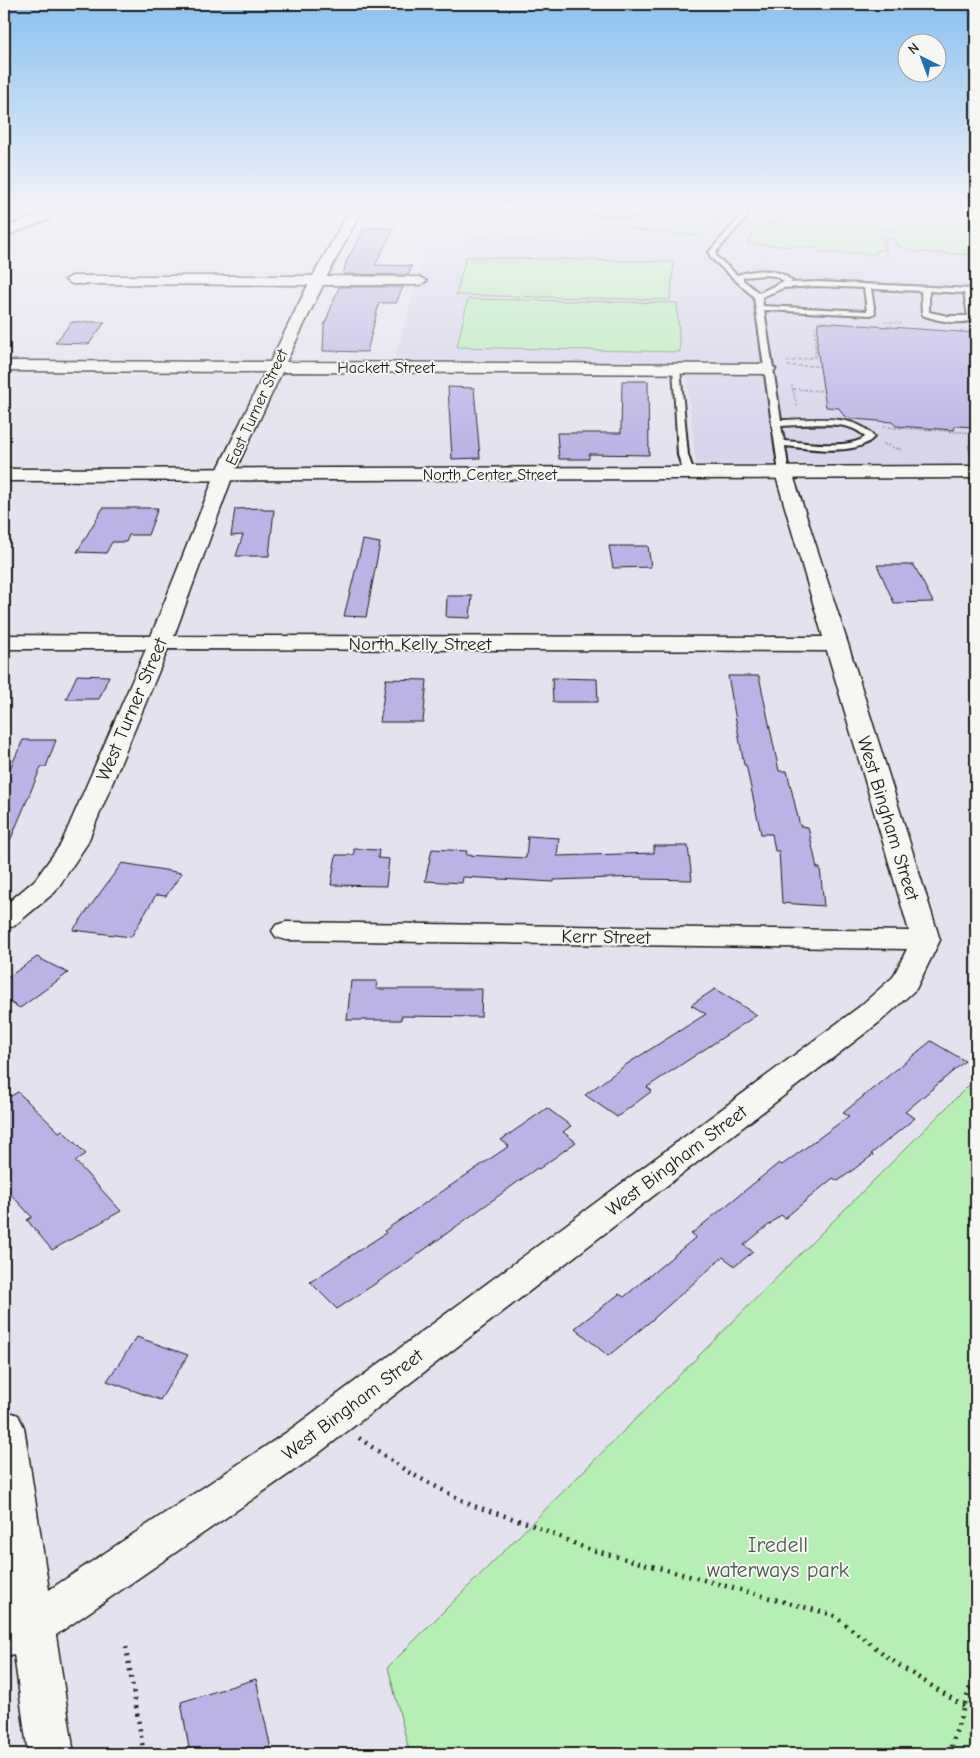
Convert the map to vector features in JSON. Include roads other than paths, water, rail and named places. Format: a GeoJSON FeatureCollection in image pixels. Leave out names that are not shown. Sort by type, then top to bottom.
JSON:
{"type":"FeatureCollection","features":[{"type":"Feature","properties":{"kind":"street","name":"East Turner Street"},"geometry":{"type":"LineString","coordinates":[[224,475],[314,288]]}},
{"type":"Feature","properties":{"kind":"street","name":"Hackett Street"},"geometry":{"type":"LineString","coordinates":[[4,366],[768,369]]}},
{"type":"Feature","properties":{"kind":"street","name":"North Center Street"},"geometry":{"type":"LineString","coordinates":[[4,475],[689,473],[782,458],[974,463]]}},
{"type":"Feature","properties":{"kind":"street","name":"West Bingham Street"},"geometry":{"type":"LineString","coordinates":[[18,1632],[333,1420],[870,1014],[906,982],[926,940],[836,644],[782,458]]}},
{"type":"Feature","properties":{"kind":"street","name":"West Turner Street"},"geometry":{"type":"LineString","coordinates":[[4,920],[46,886],[74,844],[160,642],[224,475]]}},
{"type":"Feature","properties":{"kind":"street","name":"North Kelly Street"},"geometry":{"type":"LineString","coordinates":[[4,642],[836,644]]}},
{"type":"Feature","properties":{"kind":"street","name":"Kerr Street"},"geometry":{"type":"LineString","coordinates":[[286,931],[926,940]]}},
{"type":"Feature","properties":{"kind":"street"},"geometry":{"type":"LineString","coordinates":[[4,1427],[18,1632],[51,1754]]}},
{"type":"Feature","properties":{"kind":"lane"},"geometry":{"type":"LineString","coordinates":[[748,288],[758,296],[782,458],[851,446],[866,442],[870,437],[863,429],[838,423],[777,424]]}},
{"type":"Feature","properties":{"kind":"lane"},"geometry":{"type":"LineString","coordinates":[[758,296],[775,288]]}},
{"type":"Feature","properties":{"kind":"lane"},"geometry":{"type":"LineString","coordinates":[[760,308],[871,313],[867,288]]}},
{"type":"Feature","properties":{"kind":"lane"},"geometry":{"type":"LineString","coordinates":[[925,288],[925,313],[934,317],[960,319],[972,318],[967,290]]}},
{"type":"Feature","properties":{"kind":"lane"},"geometry":{"type":"LineString","coordinates":[[926,288],[976,290]]}},
{"type":"Feature","properties":{"kind":"lane"},"geometry":{"type":"LineString","coordinates":[[676,369],[684,455],[689,473]]}},
{"type":"Feature","properties":{"kind":"park label","name":"Iredell waterways park"},"geometry":{"type":"Point","coordinates":[778,1556]}}]}
